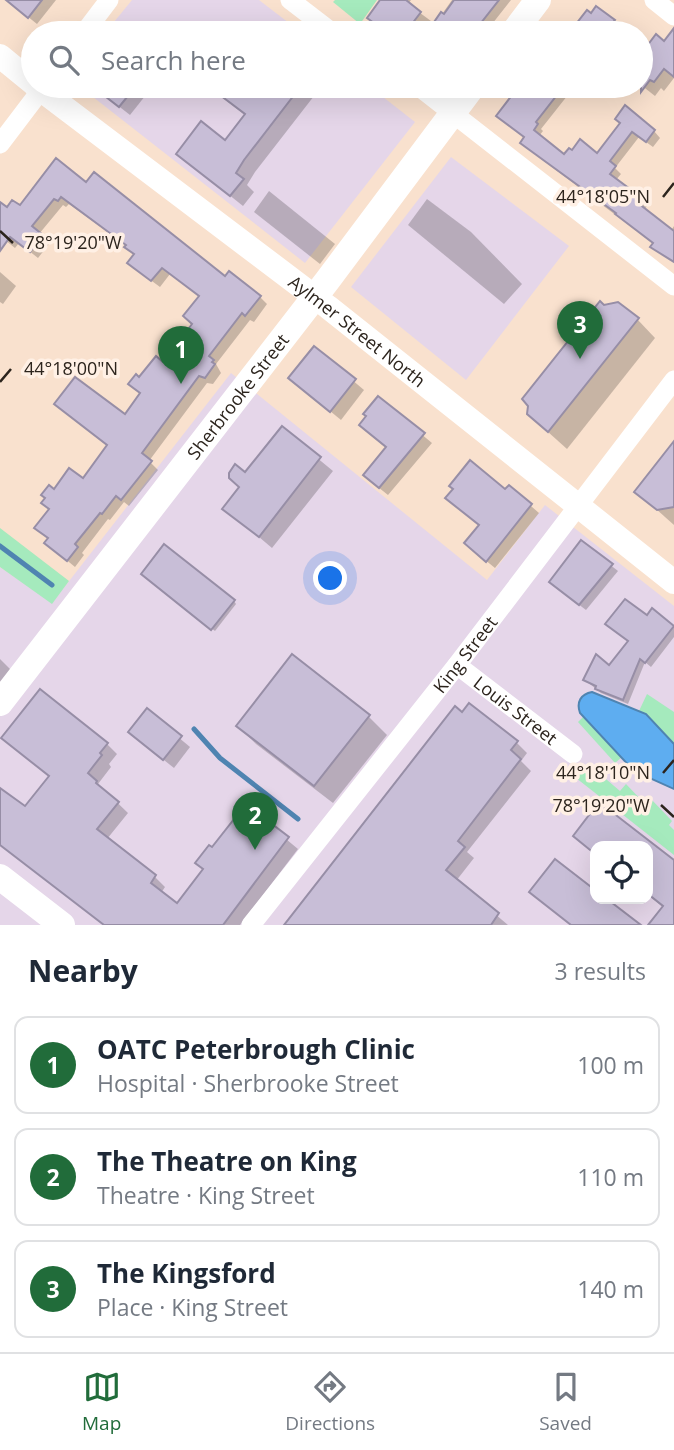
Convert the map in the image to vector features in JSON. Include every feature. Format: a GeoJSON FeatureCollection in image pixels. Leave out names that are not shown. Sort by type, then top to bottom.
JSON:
{"type":"FeatureCollection","features":[{"type":"Feature","properties":{"kind":"main road"},"geometry":{"type":"LineString","coordinates":[[522,21],[538,0]]}},
{"type":"Feature","properties":{"kind":"main road","name":"Sherbrooke Street"},"geometry":{"type":"LineString","coordinates":[[0,703],[464,98]]}},
{"type":"Feature","properties":{"kind":"main road"},"geometry":{"type":"LineString","coordinates":[[0,877],[62,925]]}},
{"type":"Feature","properties":{"kind":"street"},"geometry":{"type":"LineString","coordinates":[[93,21],[109,0]]}},
{"type":"Feature","properties":{"kind":"street"},"geometry":{"type":"LineString","coordinates":[[290,0],[317,21]]}},
{"type":"Feature","properties":{"kind":"street"},"geometry":{"type":"LineString","coordinates":[[654,0],[674,16]]}},
{"type":"Feature","properties":{"kind":"street","name":"Aylmer Street North"},"geometry":{"type":"LineString","coordinates":[[0,56],[21,72]]}},
{"type":"Feature","properties":{"kind":"street"},"geometry":{"type":"LineString","coordinates":[[0,144],[31,98]]}},
{"type":"Feature","properties":{"kind":"street","name":"Aylmer Street North"},"geometry":{"type":"LineString","coordinates":[[55,98],[314,297],[674,582]]}},
{"type":"Feature","properties":{"kind":"street"},"geometry":{"type":"LineString","coordinates":[[433,98],[674,286]]}},
{"type":"Feature","properties":{"kind":"street","name":"King Street"},"geometry":{"type":"LineString","coordinates":[[251,925],[457,665],[674,380]]}},
{"type":"Feature","properties":{"kind":"street","name":"Louis Street"},"geometry":{"type":"LineString","coordinates":[[457,665],[573,754]]}},
{"type":"Feature","properties":{"kind":"shaded area"},"geometry":{"type":"Polygon","coordinates":[[[132,0],[259,0],[286,21],[115,21],[132,0]]]}},
{"type":"Feature","properties":{"kind":"shaded area"},"geometry":{"type":"Polygon","coordinates":[[[94,98],[384,98],[415,122],[305,263],[94,98]]]}},
{"type":"Feature","properties":{"kind":"shaded area"},"geometry":{"type":"Polygon","coordinates":[[[451,157],[569,246],[466,380],[351,287],[451,157]]]}},
{"type":"Feature","properties":{"kind":"shaded area"},"geometry":{"type":"Polygon","coordinates":[[[231,373],[487,580],[545,505],[674,606],[674,925],[0,925],[0,567],[52,603],[231,373]]]}},
{"type":"Feature","properties":{"kind":"green space"},"geometry":{"type":"Polygon","coordinates":[[[377,0],[362,21],[356,21],[333,2],[377,0]]]}},
{"type":"Feature","properties":{"kind":"green space"},"geometry":{"type":"Polygon","coordinates":[[[0,528],[69,581],[52,604],[0,567],[0,528]]]}},
{"type":"Feature","properties":{"kind":"green space"},"geometry":{"type":"Polygon","coordinates":[[[647,694],[674,712],[674,744],[646,714],[639,711],[647,694]]]}},
{"type":"Feature","properties":{"kind":"green space"},"geometry":{"type":"Polygon","coordinates":[[[583,717],[622,757],[615,763],[578,722],[583,717]]]}},
{"type":"Feature","properties":{"kind":"green space"},"geometry":{"type":"Polygon","coordinates":[[[582,770],[595,779],[600,774],[620,791],[626,784],[646,805],[651,799],[672,821],[669,825],[674,830],[674,855],[571,774],[582,770]]]}},
{"type":"Feature","properties":{"kind":"water"},"geometry":{"type":"Polygon","coordinates":[[[592,692],[646,714],[674,744],[674,789],[634,771],[580,713],[580,699],[592,692]]]}},
{"type":"Feature","properties":{"kind":"building"},"geometry":{"type":"Polygon","coordinates":[[[6,0],[42,0],[28,18],[6,0]]]}},
{"type":"Feature","properties":{"kind":"building"},"geometry":{"type":"Polygon","coordinates":[[[380,0],[406,0],[421,12],[414,21],[371,21],[367,18],[380,0]]]}},
{"type":"Feature","properties":{"kind":"building"},"geometry":{"type":"Polygon","coordinates":[[[454,0],[499,0],[482,21],[435,21],[441,12],[444,14],[454,0]]]}},
{"type":"Feature","properties":{"kind":"building"},"geometry":{"type":"Polygon","coordinates":[[[596,6],[615,20],[578,21],[587,10],[591,13],[596,6]]]}},
{"type":"Feature","properties":{"kind":"building"},"geometry":{"type":"Polygon","coordinates":[[[674,28],[674,77],[664,69],[654,82],[653,38],[656,34],[664,41],[674,28]]]}},
{"type":"Feature","properties":{"kind":"building"},"geometry":{"type":"Polygon","coordinates":[[[107,98],[126,98],[119,107],[107,98]]]}},
{"type":"Feature","properties":{"kind":"building"},"geometry":{"type":"Polygon","coordinates":[[[224,98],[292,98],[244,160],[236,173],[244,179],[230,196],[176,154],[201,121],[225,140],[245,114],[224,98]]]}},
{"type":"Feature","properties":{"kind":"building"},"geometry":{"type":"Polygon","coordinates":[[[510,98],[555,98],[536,122],[538,124],[534,130],[564,154],[569,148],[572,150],[580,139],[597,153],[620,123],[615,119],[625,105],[655,130],[646,142],[632,132],[610,161],[616,166],[610,174],[642,198],[638,203],[674,231],[674,262],[650,247],[653,243],[616,213],[520,143],[524,137],[496,116],[510,98]]]}},
{"type":"Feature","properties":{"kind":"building"},"geometry":{"type":"Polygon","coordinates":[[[56,158],[86,182],[94,172],[225,276],[229,271],[261,296],[245,316],[242,313],[209,356],[215,364],[205,378],[199,376],[142,453],[152,461],[121,500],[116,496],[102,514],[100,513],[75,544],[78,547],[67,561],[44,543],[48,538],[34,528],[49,509],[41,503],[45,498],[41,495],[49,485],[54,489],[69,468],[83,478],[107,445],[54,404],[75,377],[125,414],[140,393],[128,384],[136,374],[139,377],[156,356],[163,362],[192,324],[183,316],[199,296],[162,268],[151,281],[127,263],[134,254],[124,247],[126,245],[61,197],[58,201],[54,199],[32,226],[43,235],[30,252],[10,237],[0,251],[0,202],[7,207],[12,200],[20,205],[56,158]]]}},
{"type":"Feature","properties":{"kind":"building"},"geometry":{"type":"Polygon","coordinates":[[[600,301],[604,305],[618,302],[639,318],[548,432],[527,414],[528,406],[522,399],[600,301]]]}},
{"type":"Feature","properties":{"kind":"building"},"geometry":{"type":"Polygon","coordinates":[[[314,346],[356,379],[330,412],[288,378],[314,346]]]}},
{"type":"Feature","properties":{"kind":"building"},"geometry":{"type":"Polygon","coordinates":[[[378,396],[425,433],[379,488],[363,475],[386,447],[359,425],[366,416],[363,414],[378,396]]]}},
{"type":"Feature","properties":{"kind":"building"},"geometry":{"type":"Polygon","coordinates":[[[282,426],[321,457],[259,537],[222,509],[239,487],[229,478],[229,473],[235,464],[245,472],[282,426]]]}},
{"type":"Feature","properties":{"kind":"building"},"geometry":{"type":"Polygon","coordinates":[[[674,441],[674,507],[657,510],[634,492],[674,441]]]}},
{"type":"Feature","properties":{"kind":"building"},"geometry":{"type":"Polygon","coordinates":[[[470,460],[505,489],[509,485],[532,504],[486,562],[464,543],[479,525],[445,498],[453,489],[449,486],[470,460]]]}},
{"type":"Feature","properties":{"kind":"building"},"geometry":{"type":"Polygon","coordinates":[[[581,540],[613,564],[579,605],[549,582],[581,540]]]}},
{"type":"Feature","properties":{"kind":"building"},"geometry":{"type":"Polygon","coordinates":[[[164,544],[235,600],[211,630],[141,574],[164,544]]]}},
{"type":"Feature","properties":{"kind":"building"},"geometry":{"type":"Polygon","coordinates":[[[625,599],[647,615],[652,608],[674,626],[645,663],[640,659],[623,700],[595,689],[596,686],[583,680],[596,654],[609,665],[628,641],[605,624],[625,599]]]}},
{"type":"Feature","properties":{"kind":"building"},"geometry":{"type":"Polygon","coordinates":[[[292,654],[370,715],[314,786],[236,726],[292,654]]]}},
{"type":"Feature","properties":{"kind":"building"},"geometry":{"type":"Polygon","coordinates":[[[40,689],[108,743],[88,773],[119,802],[97,829],[156,875],[151,883],[177,903],[203,869],[195,863],[209,845],[212,847],[246,804],[289,837],[223,925],[104,925],[0,845],[0,788],[25,806],[49,776],[1,738],[40,689]]]}},
{"type":"Feature","properties":{"kind":"building"},"geometry":{"type":"Polygon","coordinates":[[[469,703],[518,741],[511,750],[521,759],[458,841],[465,847],[446,870],[499,913],[491,925],[284,925],[455,706],[462,712],[469,703]]]}},
{"type":"Feature","properties":{"kind":"building"},"geometry":{"type":"Polygon","coordinates":[[[147,708],[182,736],[163,760],[128,732],[147,708]]]}},
{"type":"Feature","properties":{"kind":"building"},"geometry":{"type":"Polygon","coordinates":[[[599,802],[649,841],[590,841],[590,850],[573,836],[599,802]]]}},
{"type":"Feature","properties":{"kind":"building"},"geometry":{"type":"Polygon","coordinates":[[[653,844],[674,860],[674,925],[648,925],[663,906],[653,898],[653,844]]]}},
{"type":"Feature","properties":{"kind":"building"},"geometry":{"type":"Polygon","coordinates":[[[555,859],[590,886],[590,904],[614,904],[641,925],[571,925],[529,892],[555,859]]]}},
{"type":"Feature","properties":{"kind":"waterway"},"geometry":{"type":"LineString","coordinates":[[0,546],[52,585]]}},
{"type":"Feature","properties":{"kind":"waterway"},"geometry":{"type":"LineString","coordinates":[[194,729],[220,758],[298,819]]}},
{"type":"Feature","properties":{"kind":"place","name":"The Kingsford"},"geometry":{"type":"Point","coordinates":[580,359]}},
{"type":"Feature","properties":{"kind":"place","name":"OATC Peterbrough Clinic"},"geometry":{"type":"Point","coordinates":[181,384]}},
{"type":"Feature","properties":{"kind":"place","name":"The Theatre on King"},"geometry":{"type":"Point","coordinates":[255,850]}}]}
